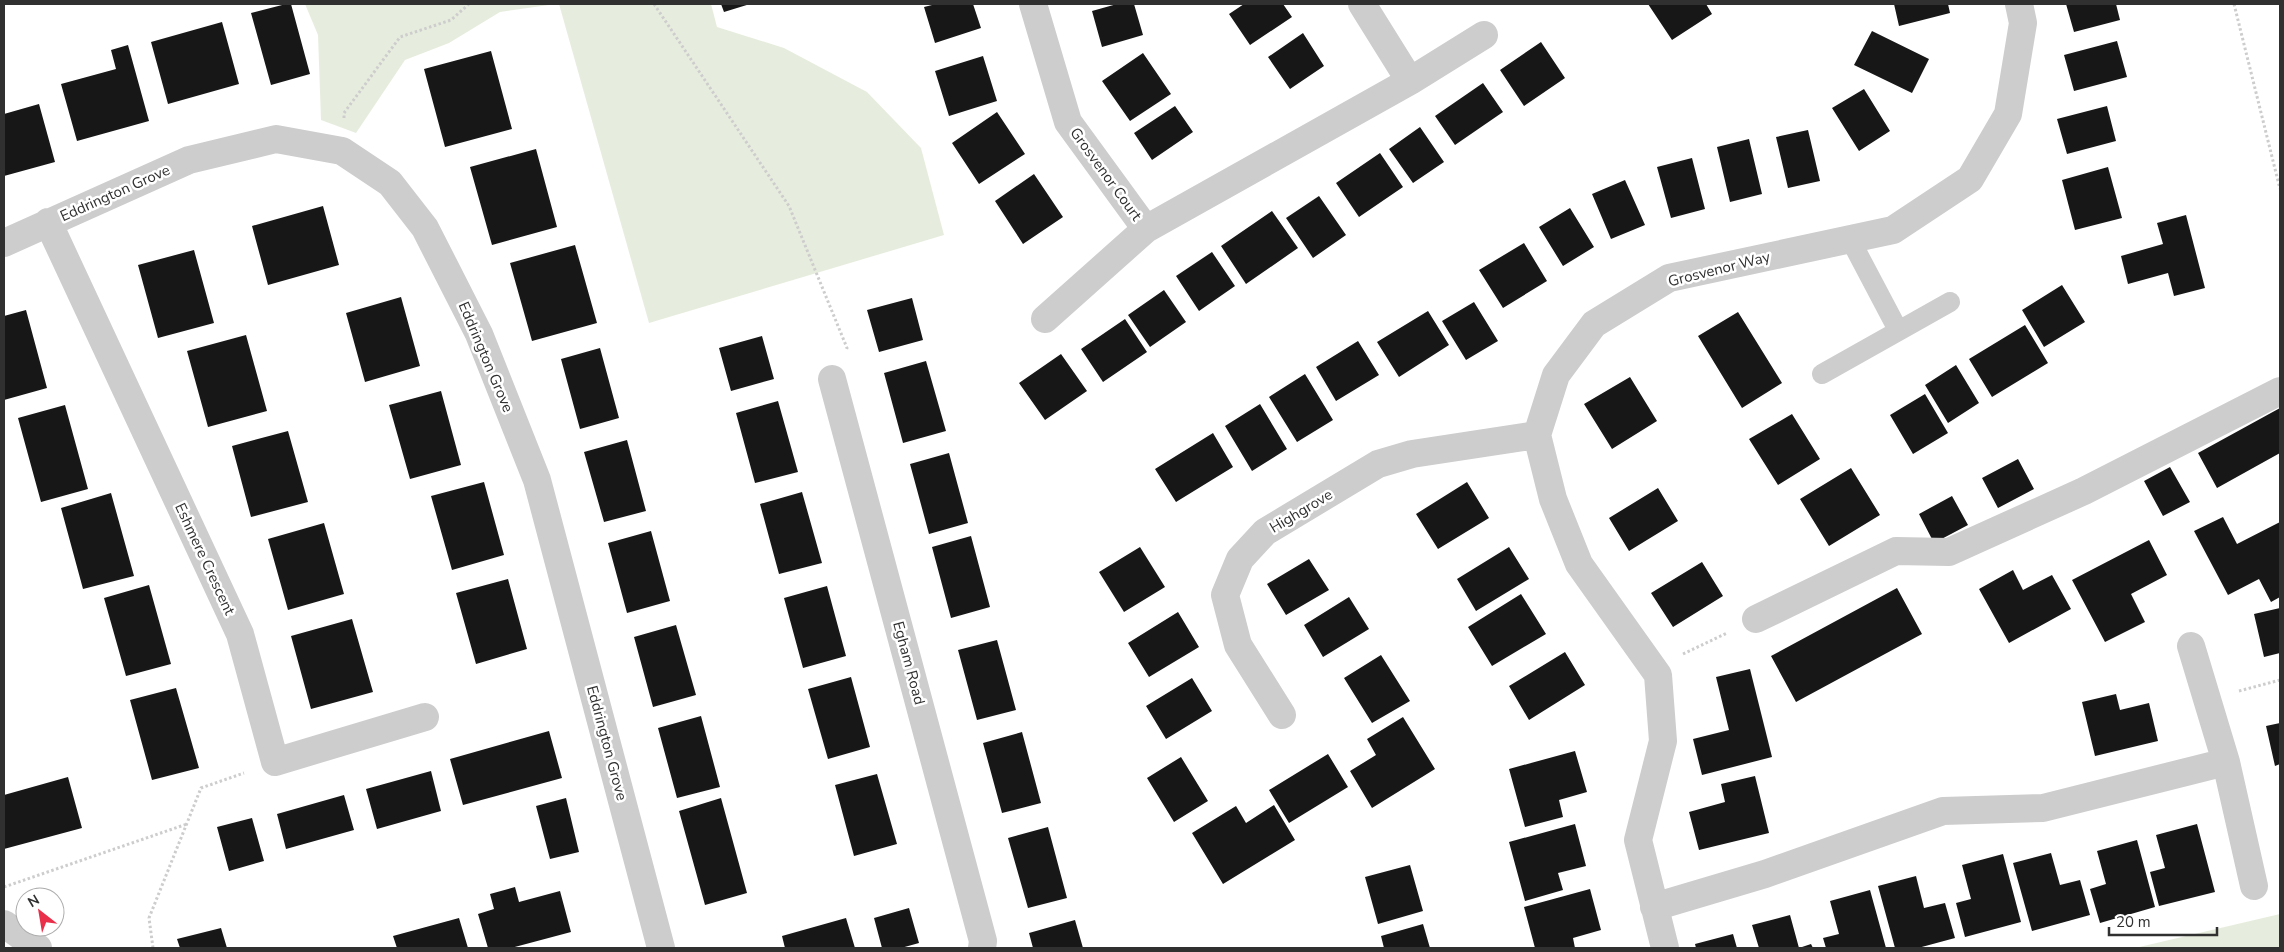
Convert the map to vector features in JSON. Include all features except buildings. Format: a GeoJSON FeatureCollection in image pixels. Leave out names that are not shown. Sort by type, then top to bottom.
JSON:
{"type":"FeatureCollection","features":[{"type":"Feature","properties":{"kind":"street","name":"Grosvenor Court"},"geometry":{"type":"LineString","coordinates":[[1033,4],[1068,122],[1146,229]]}},
{"type":"Feature","properties":{"kind":"street"},"geometry":{"type":"LineString","coordinates":[[1362,4],[1410,81]]}},
{"type":"Feature","properties":{"kind":"street","name":"Grosvenor Way"},"geometry":{"type":"LineString","coordinates":[[1537,436],[1556,375],[1594,324],[1669,278],[1893,230],[1970,179],[2008,114],[2023,23],[2019,4]]}},
{"type":"Feature","properties":{"kind":"street"},"geometry":{"type":"LineString","coordinates":[[1045,319],[1146,229],[1410,81],[1484,34]]}},
{"type":"Feature","properties":{"kind":"street","name":"Eddrington Grove"},"geometry":{"type":"LineString","coordinates":[[4,244],[48,222],[189,160],[276,139],[342,151],[390,183],[425,228],[479,334],[536,480],[661,948]]}},
{"type":"Feature","properties":{"kind":"street","name":"Eshmere Crescent"},"geometry":{"type":"LineString","coordinates":[[48,222],[240,634],[275,762]]}},
{"type":"Feature","properties":{"kind":"street","name":"Egham Road"},"geometry":{"type":"LineString","coordinates":[[832,379],[983,941],[982,948]]}},
{"type":"Feature","properties":{"kind":"street"},"geometry":{"type":"LineString","coordinates":[[1756,619],[1896,551],[1949,552],[2084,492],[2280,391]]}},
{"type":"Feature","properties":{"kind":"street"},"geometry":{"type":"LineString","coordinates":[[1537,436],[1553,499],[1579,564],[1658,675],[1664,740],[1638,840],[1665,948]]}},
{"type":"Feature","properties":{"kind":"street","name":"Highgrove"},"geometry":{"type":"LineString","coordinates":[[1282,716],[1238,645],[1225,595],[1240,559],[1265,532],[1378,464],[1412,454],[1537,436]]}},
{"type":"Feature","properties":{"kind":"street"},"geometry":{"type":"LineString","coordinates":[[2191,646],[2226,762],[2254,886]]}},
{"type":"Feature","properties":{"kind":"street"},"geometry":{"type":"LineString","coordinates":[[275,762],[425,717]]}},
{"type":"Feature","properties":{"kind":"street"},"geometry":{"type":"LineString","coordinates":[[1654,907],[1765,874],[1943,811],[2043,808],[2226,762]]}},
{"type":"Feature","properties":{"kind":"street"},"geometry":{"type":"LineString","coordinates":[[4,924],[38,948]]}},
{"type":"Feature","properties":{"kind":"lane"},"geometry":{"type":"LineString","coordinates":[[1850,239],[1898,330]]}},
{"type":"Feature","properties":{"kind":"lane"},"geometry":{"type":"LineString","coordinates":[[1822,374],[1950,302]]}},
{"type":"Feature","properties":{"kind":"path"},"geometry":{"type":"LineString","coordinates":[[342,151],[344,113],[400,37],[451,20],[469,4]]}},
{"type":"Feature","properties":{"kind":"path"},"geometry":{"type":"LineString","coordinates":[[654,4],[789,206],[847,348],[832,379]]}},
{"type":"Feature","properties":{"kind":"path"},"geometry":{"type":"LineString","coordinates":[[2234,4],[2280,189]]}},
{"type":"Feature","properties":{"kind":"path"},"geometry":{"type":"LineString","coordinates":[[1653,668],[1756,619]]}},
{"type":"Feature","properties":{"kind":"path"},"geometry":{"type":"LineString","coordinates":[[2207,700],[2280,680]]}},
{"type":"Feature","properties":{"kind":"path"},"geometry":{"type":"LineString","coordinates":[[153,948],[149,918],[201,788],[275,762]]}},
{"type":"Feature","properties":{"kind":"path"},"geometry":{"type":"LineString","coordinates":[[4,887],[187,824]]}},
{"type":"Feature","properties":{"kind":"green space"},"geometry":{"type":"Polygon","coordinates":[[[305,4],[556,4],[500,12],[449,43],[405,60],[356,133],[321,120],[318,35],[305,4]]]}},
{"type":"Feature","properties":{"kind":"green space"},"geometry":{"type":"Polygon","coordinates":[[[559,4],[711,4],[717,27],[784,48],[867,92],[921,148],[944,235],[649,323],[559,4]]]}},
{"type":"Feature","properties":{"kind":"green space"},"geometry":{"type":"Polygon","coordinates":[[[2280,914],[2280,948],[2135,948],[2280,914]]]}}]}
